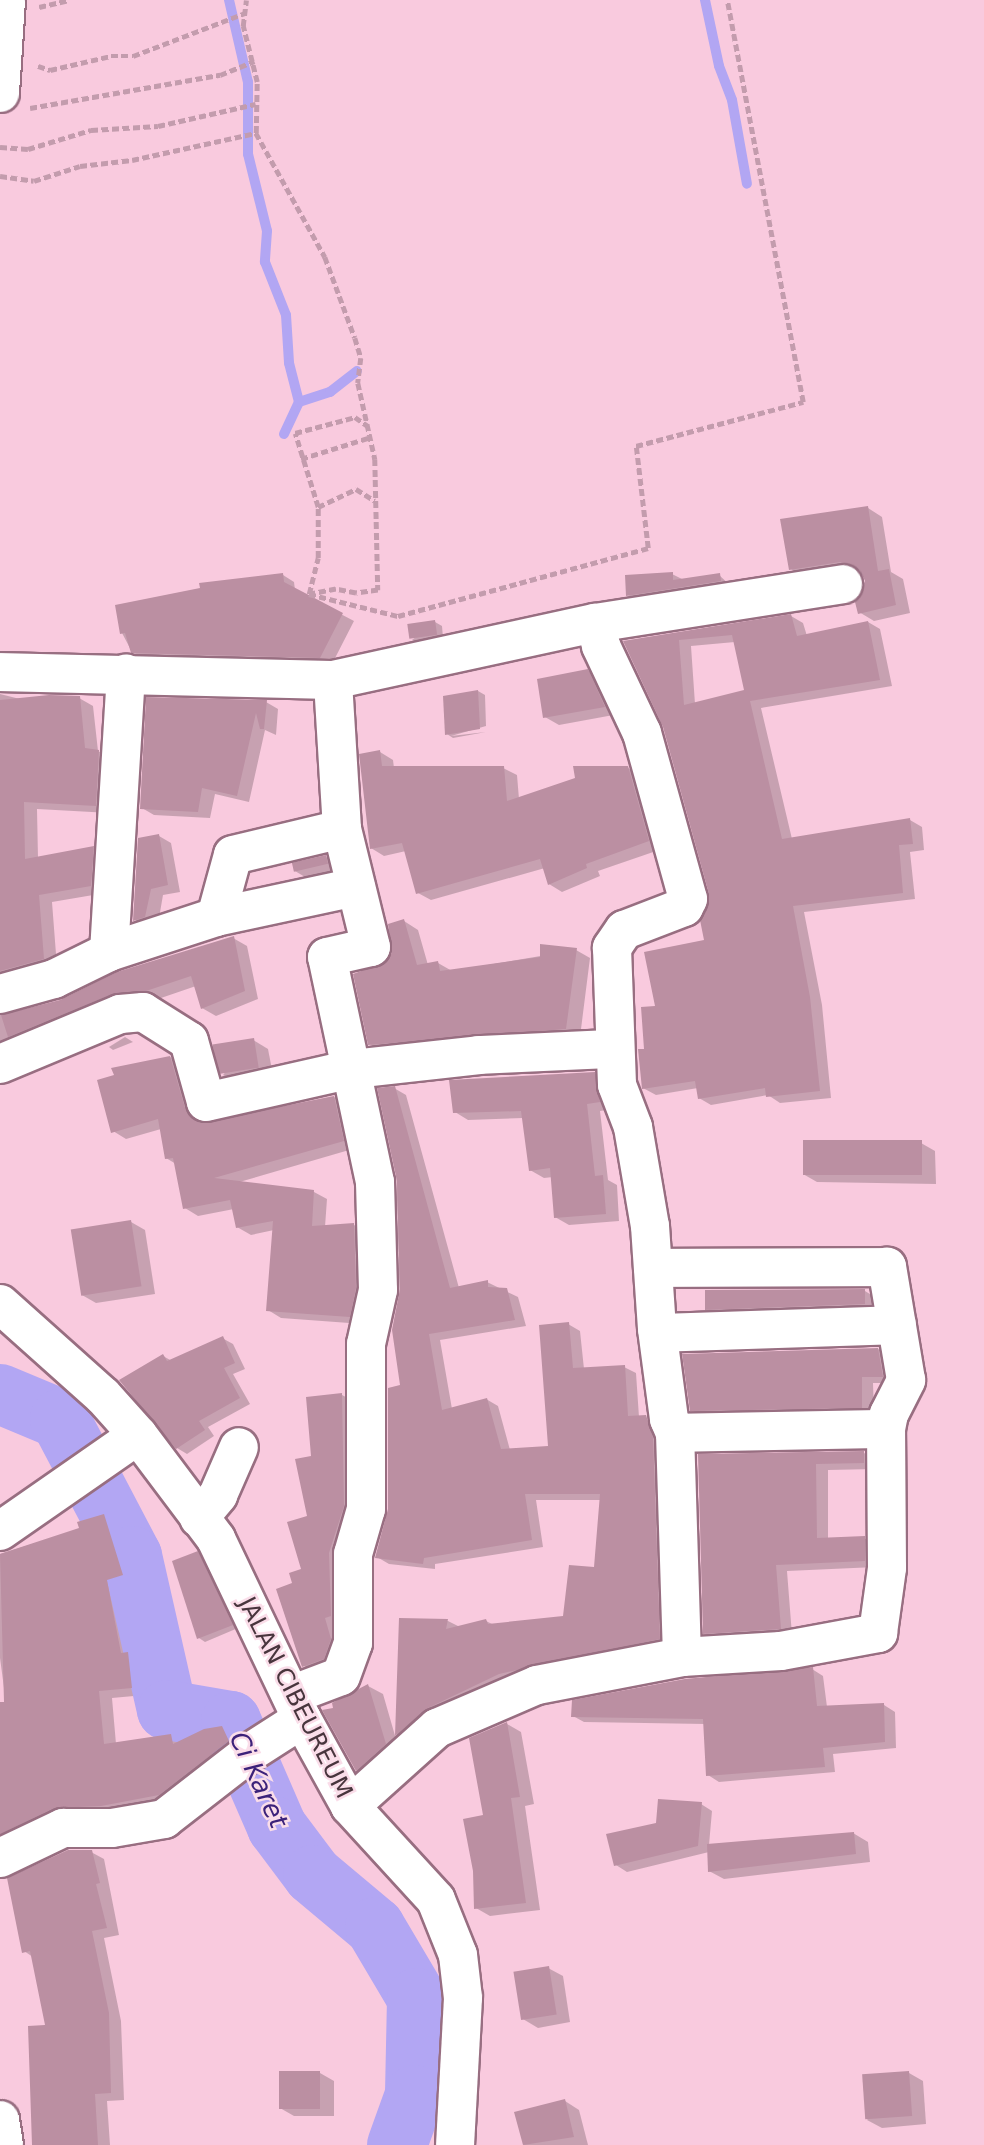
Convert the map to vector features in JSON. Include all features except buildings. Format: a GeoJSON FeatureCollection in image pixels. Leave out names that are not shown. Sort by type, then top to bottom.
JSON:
{"type":"FeatureCollection","features":[{"type":"Feature","properties":{"kind":"street"},"geometry":{"type":"LineString","coordinates":[[6,0],[10,90]]}},
{"type":"Feature","properties":{"kind":"street"},"geometry":{"type":"LineString","coordinates":[[0,672],[333,680],[595,623],[843,584]]}},
{"type":"Feature","properties":{"kind":"street"},"geometry":{"type":"LineString","coordinates":[[595,623],[601,646],[642,733],[688,899],[684,907],[631,926],[615,937],[612,1049],[617,1086],[633,1127],[653,1268],[669,1419],[675,1433],[682,1657]]}},
{"type":"Feature","properties":{"kind":"street"},"geometry":{"type":"LineString","coordinates":[[109,952],[126,674]]}},
{"type":"Feature","properties":{"kind":"street"},"geometry":{"type":"LineString","coordinates":[[0,1858],[64,1829],[112,1828],[164,1819],[249,1753],[297,1707],[341,1676],[353,1643],[353,1554],[366,1509],[366,1344],[379,1290],[375,1182],[327,957],[371,947],[342,829],[333,680]]}},
{"type":"Feature","properties":{"kind":"street"},"geometry":{"type":"LineString","coordinates":[[216,917],[233,855],[342,829]]}},
{"type":"Feature","properties":{"kind":"street"},"geometry":{"type":"LineString","coordinates":[[0,993],[54,979],[109,952],[216,917],[356,887]]}},
{"type":"Feature","properties":{"kind":"street"},"geometry":{"type":"LineString","coordinates":[[0,1064],[120,1014],[143,1012],[189,1041],[206,1102],[353,1069],[479,1055],[612,1049]]}},
{"type":"Feature","properties":{"kind":"street"},"geometry":{"type":"LineString","coordinates":[[349,1805],[436,1728],[468,1712],[537,1685],[682,1657],[781,1651],[878,1633],[887,1568],[886,1429],[889,1414],[906,1380],[887,1267],[653,1268]]}},
{"type":"Feature","properties":{"kind":"street","name":"JALAN CIBEUREUM"},"geometry":{"type":"LineString","coordinates":[[0,1304],[90,1382],[138,1435],[216,1539],[297,1707],[349,1805],[436,1900],[458,1955],[463,2039],[455,2145]]}},
{"type":"Feature","properties":{"kind":"street"},"geometry":{"type":"LineString","coordinates":[[658,1333],[897,1325]]}},
{"type":"Feature","properties":{"kind":"street"},"geometry":{"type":"LineString","coordinates":[[675,1433],[886,1429]]}},
{"type":"Feature","properties":{"kind":"street"},"geometry":{"type":"LineString","coordinates":[[0,1531],[138,1435]]}},
{"type":"Feature","properties":{"kind":"street"},"geometry":{"type":"LineString","coordinates":[[199,1518],[218,1495],[239,1447]]}},
{"type":"Feature","properties":{"kind":"street"},"geometry":{"type":"LineString","coordinates":[[0,2120],[4,2145]]}},
{"type":"Feature","properties":{"kind":"path"},"geometry":{"type":"LineString","coordinates":[[246,0],[243,26],[254,61],[256,134],[326,257],[361,358],[358,383],[371,437],[381,557],[378,590],[356,593],[336,589],[309,594]]}},
{"type":"Feature","properties":{"kind":"path"},"geometry":{"type":"LineString","coordinates":[[309,594],[398,617],[648,548],[636,446],[803,402],[727,0]]}},
{"type":"Feature","properties":{"kind":"path"},"geometry":{"type":"LineString","coordinates":[[10,90],[28,63],[50,70],[111,56],[133,56],[246,13]]}},
{"type":"Feature","properties":{"kind":"path"},"geometry":{"type":"LineString","coordinates":[[10,90],[220,75],[254,61]]}},
{"type":"Feature","properties":{"kind":"path"},"geometry":{"type":"LineString","coordinates":[[0,147],[28,149],[91,130],[158,125],[256,104]]}},
{"type":"Feature","properties":{"kind":"path"},"geometry":{"type":"LineString","coordinates":[[0,176],[34,181],[80,166],[132,160],[256,134]]}},
{"type":"Feature","properties":{"kind":"path"},"geometry":{"type":"LineString","coordinates":[[309,594],[318,558],[318,507],[295,433],[355,417],[369,426]]}},
{"type":"Feature","properties":{"kind":"path"},"geometry":{"type":"LineString","coordinates":[[301,459],[371,437]]}},
{"type":"Feature","properties":{"kind":"path"},"geometry":{"type":"LineString","coordinates":[[318,507],[356,489],[375,501]]}},
{"type":"Feature","properties":{"kind":"waterway"},"geometry":{"type":"LineString","coordinates":[[229,0],[248,82],[248,154],[267,231],[265,262],[286,315],[289,363],[299,402]]}},
{"type":"Feature","properties":{"kind":"waterway"},"geometry":{"type":"LineString","coordinates":[[705,0],[719,66],[732,100],[747,184]]}},
{"type":"Feature","properties":{"kind":"waterway"},"geometry":{"type":"LineString","coordinates":[[284,434],[299,402],[330,392],[357,371]]}},
{"type":"Feature","properties":{"kind":"waterway","name":"Ci Karet"},"geometry":{"type":"LineString","coordinates":[[0,1394],[60,1419],[132,1556],[167,1710],[231,1721],[277,1827],[313,1875],[375,1927],[417,1998],[415,2095],[397,2145]]}}]}
